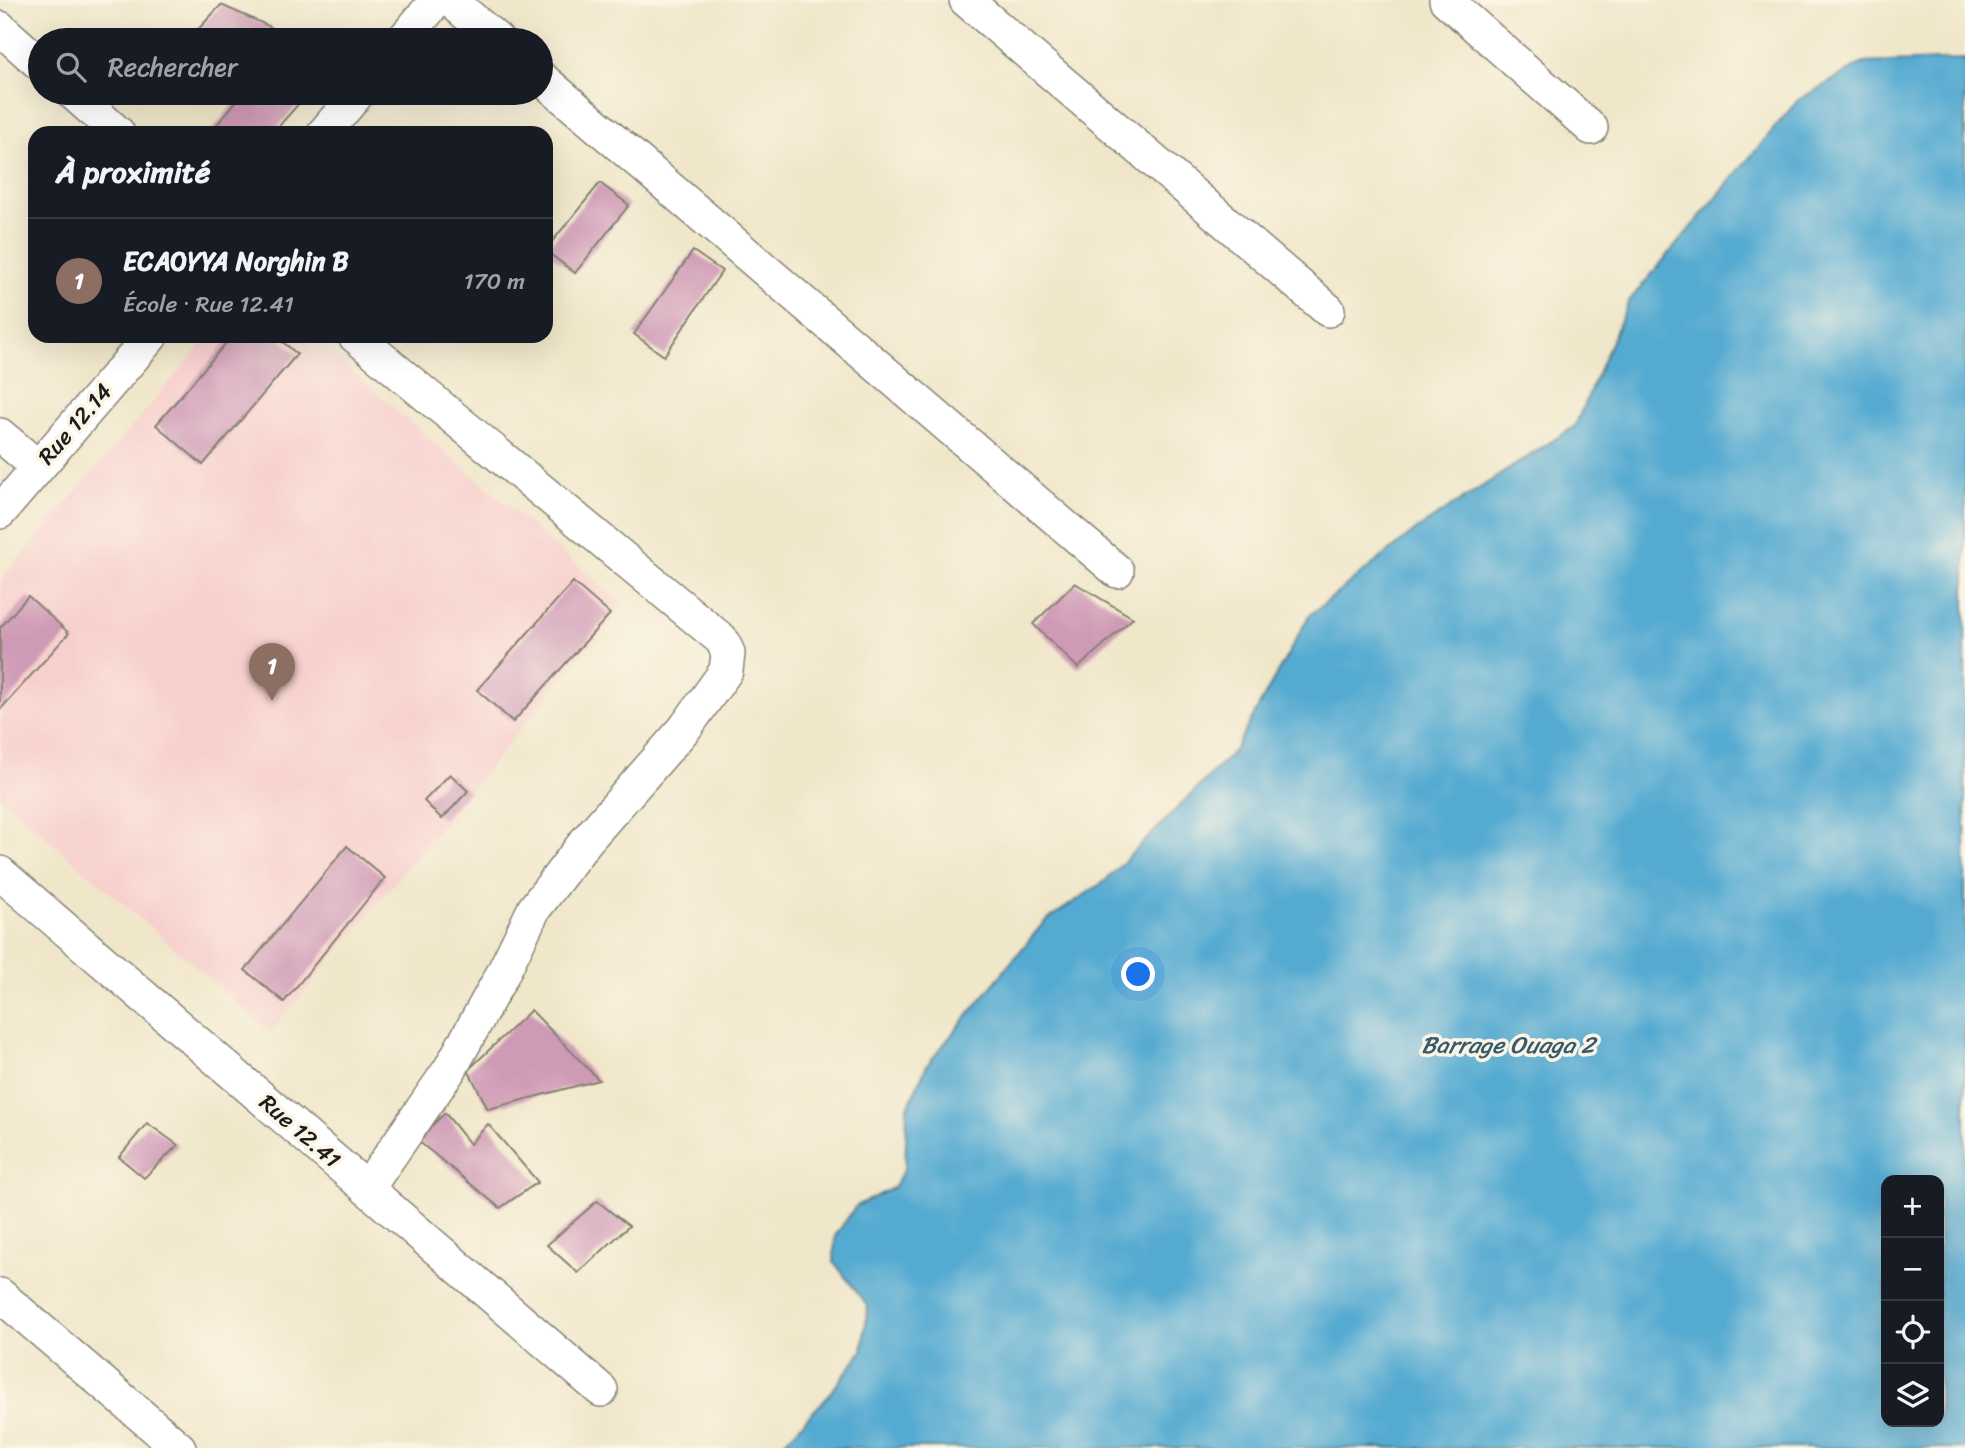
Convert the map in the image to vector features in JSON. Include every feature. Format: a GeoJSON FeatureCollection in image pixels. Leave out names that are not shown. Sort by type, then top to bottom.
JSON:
{"type":"FeatureCollection","features":[{"type":"Feature","properties":{"kind":"street"},"geometry":{"type":"LineString","coordinates":[[413,28],[437,0]]}},
{"type":"Feature","properties":{"kind":"street"},"geometry":{"type":"LineString","coordinates":[[450,0],[483,28]]}},
{"type":"Feature","properties":{"kind":"street"},"geometry":{"type":"LineString","coordinates":[[966,0],[1328,310]]}},
{"type":"Feature","properties":{"kind":"street"},"geometry":{"type":"LineString","coordinates":[[1446,0],[1591,128]]}},
{"type":"Feature","properties":{"kind":"street"},"geometry":{"type":"LineString","coordinates":[[0,28],[28,53]]}},
{"type":"Feature","properties":{"kind":"street"},"geometry":{"type":"LineString","coordinates":[[553,88],[1117,571]]}},
{"type":"Feature","properties":{"kind":"street"},"geometry":{"type":"LineString","coordinates":[[86,105],[110,126]]}},
{"type":"Feature","properties":{"kind":"street"},"geometry":{"type":"LineString","coordinates":[[330,126],[348,105]]}},
{"type":"Feature","properties":{"kind":"street","name":"Rue 12.14"},"geometry":{"type":"LineString","coordinates":[[0,512],[145,343]]}},
{"type":"Feature","properties":{"kind":"street"},"geometry":{"type":"LineString","coordinates":[[363,343],[722,640],[728,653],[726,671],[685,729],[586,841],[534,908],[502,975],[450,1069],[367,1189]]}},
{"type":"Feature","properties":{"kind":"street"},"geometry":{"type":"LineString","coordinates":[[0,435],[38,467]]}},
{"type":"Feature","properties":{"kind":"street","name":"Rue 12.41"},"geometry":{"type":"LineString","coordinates":[[0,873],[601,1390]]}},
{"type":"Feature","properties":{"kind":"street"},"geometry":{"type":"LineString","coordinates":[[0,1295],[179,1448]]}},
{"type":"Feature","properties":{"kind":"shaded area"},"geometry":{"type":"Polygon","coordinates":[[[203,343],[319,343],[623,605],[271,1032],[0,797],[0,581],[203,343]]]}},
{"type":"Feature","properties":{"kind":"water","name":"Barrage Ouaga 2"},"geometry":{"type":"Polygon","coordinates":[[[1965,59],[1965,1448],[779,1448],[828,1396],[862,1351],[868,1307],[834,1262],[835,1236],[856,1206],[893,1188],[905,1168],[907,1109],[927,1065],[1044,922],[1105,881],[1234,751],[1309,616],[1417,529],[1575,426],[1629,301],[1798,100],[1863,63],[1965,59]]]}},
{"type":"Feature","properties":{"kind":"building"},"geometry":{"type":"Polygon","coordinates":[[[221,5],[271,27],[270,28],[199,28],[221,5]]]}},
{"type":"Feature","properties":{"kind":"building"},"geometry":{"type":"Polygon","coordinates":[[[233,105],[298,105],[279,126],[216,126],[233,105]]]}},
{"type":"Feature","properties":{"kind":"building"},"geometry":{"type":"Polygon","coordinates":[[[600,183],[629,205],[575,273],[553,256],[553,240],[600,183]]]}},
{"type":"Feature","properties":{"kind":"building"},"geometry":{"type":"Polygon","coordinates":[[[693,251],[722,271],[664,356],[634,334],[693,251]]]}},
{"type":"Feature","properties":{"kind":"building"},"geometry":{"type":"Polygon","coordinates":[[[226,343],[284,343],[297,354],[203,465],[156,425],[226,343]]]}},
{"type":"Feature","properties":{"kind":"building"},"geometry":{"type":"Polygon","coordinates":[[[573,582],[610,614],[513,722],[477,690],[573,582]]]}},
{"type":"Feature","properties":{"kind":"building"},"geometry":{"type":"Polygon","coordinates":[[[1075,583],[1133,618],[1078,668],[1033,624],[1075,583]]]}},
{"type":"Feature","properties":{"kind":"building"},"geometry":{"type":"Polygon","coordinates":[[[28,596],[69,633],[0,710],[0,628],[28,596]]]}},
{"type":"Feature","properties":{"kind":"building"},"geometry":{"type":"Polygon","coordinates":[[[450,774],[468,791],[442,819],[424,801],[450,774]]]}},
{"type":"Feature","properties":{"kind":"building"},"geometry":{"type":"Polygon","coordinates":[[[347,846],[385,878],[284,1002],[245,970],[347,846]]]}},
{"type":"Feature","properties":{"kind":"building"},"geometry":{"type":"Polygon","coordinates":[[[531,1010],[599,1080],[488,1109],[468,1070],[531,1010]]]}},
{"type":"Feature","properties":{"kind":"building"},"geometry":{"type":"Polygon","coordinates":[[[445,1113],[470,1144],[488,1124],[538,1182],[500,1208],[417,1140],[445,1113]]]}},
{"type":"Feature","properties":{"kind":"building"},"geometry":{"type":"Polygon","coordinates":[[[147,1123],[178,1145],[144,1178],[119,1157],[147,1123]]]}},
{"type":"Feature","properties":{"kind":"building"},"geometry":{"type":"Polygon","coordinates":[[[597,1201],[629,1226],[578,1273],[547,1245],[597,1201]]]}},
{"type":"Feature","properties":{"kind":"place","name":"ECAOYYA Norghin B"},"geometry":{"type":"Point","coordinates":[272,701]}}]}
